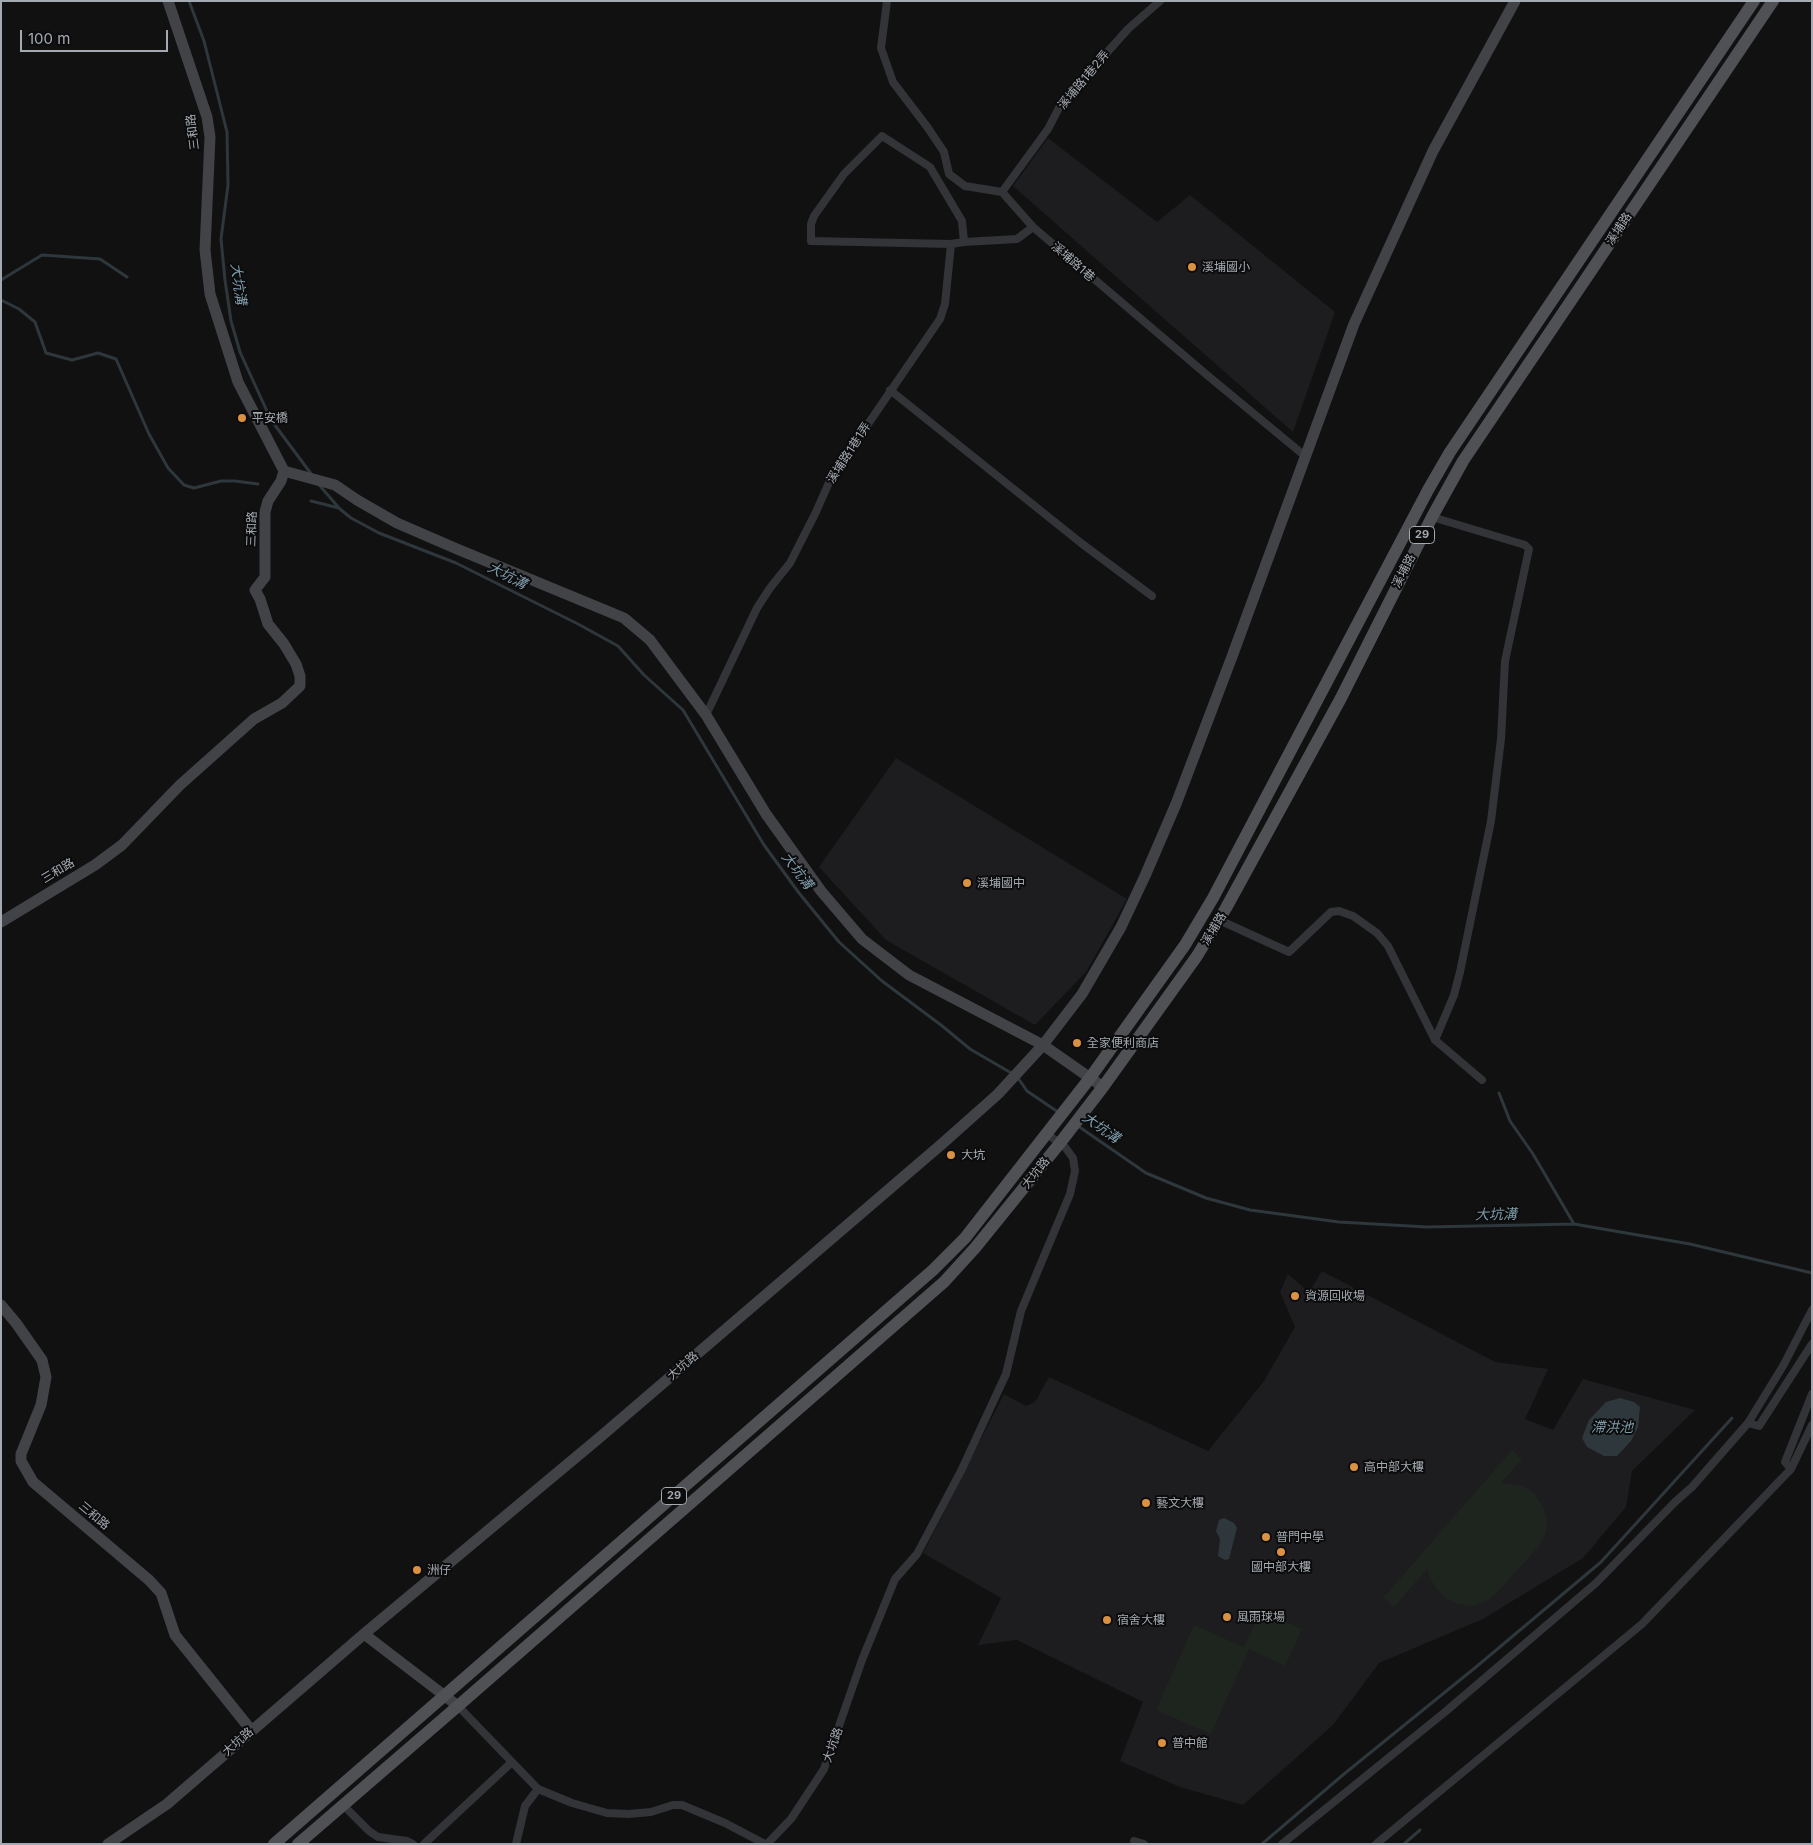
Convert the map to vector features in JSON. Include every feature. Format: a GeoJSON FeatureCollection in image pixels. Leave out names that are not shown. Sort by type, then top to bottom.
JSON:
{"type":"FeatureCollection","features":[{"type":"Feature","properties":{"kind":"main road","name":"溪埔路"},"geometry":{"type":"LineString","coordinates":[[1050,1130],[1090,1078],[1185,945],[1213,898],[1428,490],[1450,452],[1754,1]]}},
{"type":"Feature","properties":{"kind":"main road","name":"溪埔路"},"geometry":{"type":"LineString","coordinates":[[1062,1140],[1103,1087],[1197,956],[1219,920],[1341,698],[1432,516],[1463,461],[1773,1]]}},
{"type":"Feature","properties":{"kind":"main road","name":"大坑路"},"geometry":{"type":"LineString","coordinates":[[274,1844],[933,1270],[965,1238],[1050,1130]]}},
{"type":"Feature","properties":{"kind":"main road","name":"大坑路"},"geometry":{"type":"LineString","coordinates":[[298,1844],[944,1282],[976,1248],[1062,1140]]}},
{"type":"Feature","properties":{"kind":"street","name":"三和路"},"geometry":{"type":"LineString","coordinates":[[1,922],[95,866],[115,850],[180,785],[254,719],[282,703],[300,686],[300,676],[296,664],[284,644],[268,624],[255,590],[265,577],[265,512],[268,500],[281,481],[284,471],[238,382],[210,294],[205,250],[210,137],[207,117],[168,1]]}},
{"type":"Feature","properties":{"kind":"street"},"geometry":{"type":"LineString","coordinates":[[887,1],[881,48],[893,82],[944,152],[949,174],[964,186],[1002,192]]}},
{"type":"Feature","properties":{"kind":"street","name":"溪埔路1巷2弄"},"geometry":{"type":"LineString","coordinates":[[1002,192],[1048,129],[1061,104],[1128,29],[1160,1]]}},
{"type":"Feature","properties":{"kind":"street"},"geometry":{"type":"LineString","coordinates":[[1043,1044],[1082,994],[1121,927],[1145,876],[1176,804],[1227,672],[1354,324],[1433,151],[1515,1]]}},
{"type":"Feature","properties":{"kind":"street"},"geometry":{"type":"LineString","coordinates":[[964,242],[962,221],[930,167],[882,136],[844,174],[814,216],[811,224],[811,241],[951,244],[1017,239],[1033,227]]}},
{"type":"Feature","properties":{"kind":"street","name":"溪埔路1巷"},"geometry":{"type":"LineString","coordinates":[[1002,192],[1033,227],[1305,456]]}},
{"type":"Feature","properties":{"kind":"street","name":"溪埔路1巷1弄"},"geometry":{"type":"LineString","coordinates":[[706,715],[757,608],[790,563],[831,478],[940,319],[945,304],[951,244]]}},
{"type":"Feature","properties":{"kind":"street"},"geometry":{"type":"LineString","coordinates":[[890,390],[1081,543],[1152,596]]}},
{"type":"Feature","properties":{"kind":"street"},"geometry":{"type":"LineString","coordinates":[[284,471],[335,485],[397,523],[624,618],[650,640],[706,715],[766,814],[821,891],[862,939],[909,975],[1043,1044],[1103,1087]]}},
{"type":"Feature","properties":{"kind":"street"},"geometry":{"type":"LineString","coordinates":[[1432,516],[1526,545],[1529,549],[1506,661],[1501,740],[1491,821],[1454,996],[1435,1040]]}},
{"type":"Feature","properties":{"kind":"street"},"geometry":{"type":"LineString","coordinates":[[1219,920],[1289,952],[1331,912],[1340,911],[1353,916],[1377,933],[1388,946],[1435,1040],[1482,1080]]}},
{"type":"Feature","properties":{"kind":"street","name":"大坑路"},"geometry":{"type":"LineString","coordinates":[[108,1844],[168,1804],[251,1730],[606,1431],[998,1094],[1043,1044]]}},
{"type":"Feature","properties":{"kind":"street","name":"大坑路"},"geometry":{"type":"LineString","coordinates":[[364,1634],[458,1706],[538,1789],[572,1803],[607,1813],[651,1812],[673,1805],[682,1805],[725,1823],[766,1844],[791,1818],[824,1769],[862,1660],[891,1588],[917,1554],[940,1512],[1006,1374],[1021,1311],[1070,1194],[1075,1171],[1073,1158],[1062,1140],[1050,1130]]}},
{"type":"Feature","properties":{"kind":"street","name":"三和路"},"geometry":{"type":"LineString","coordinates":[[1,1305],[16,1322],[42,1360],[46,1377],[42,1405],[21,1454],[21,1461],[28,1475],[33,1482],[150,1580],[160,1593],[175,1635],[251,1730]]}},
{"type":"Feature","properties":{"kind":"street"},"geometry":{"type":"LineString","coordinates":[[1282,1844],[1431,1723],[1596,1583],[1692,1487],[1748,1423],[1783,1366],[1812,1310]]}},
{"type":"Feature","properties":{"kind":"street"},"geometry":{"type":"LineString","coordinates":[[1748,1423],[1758,1426],[1812,1344]]}},
{"type":"Feature","properties":{"kind":"street"},"geometry":{"type":"LineString","coordinates":[[1790,1469],[1785,1462],[1812,1394]]}},
{"type":"Feature","properties":{"kind":"street"},"geometry":{"type":"LineString","coordinates":[[1376,1844],[1642,1624],[1790,1469],[1812,1425]]}},
{"type":"Feature","properties":{"kind":"street"},"geometry":{"type":"LineString","coordinates":[[424,1844],[512,1762]]}},
{"type":"Feature","properties":{"kind":"street"},"geometry":{"type":"LineString","coordinates":[[516,1844],[525,1806],[538,1789]]}},
{"type":"Feature","properties":{"kind":"street"},"geometry":{"type":"LineString","coordinates":[[343,1805],[369,1831],[378,1837],[407,1841],[413,1844]]}},
{"type":"Feature","properties":{"kind":"street"},"geometry":{"type":"LineString","coordinates":[[1288,1844],[1297,1832]]}},
{"type":"Feature","properties":{"kind":"street"},"geometry":{"type":"LineString","coordinates":[[1134,1842],[1144,1844]]}},
{"type":"Feature","properties":{"kind":"shaded area","name":"溪埔國小"},"geometry":{"type":"Polygon","coordinates":[[[1048,138],[1157,222],[1190,195],[1335,312],[1293,432],[1013,186],[1048,138]]]}},
{"type":"Feature","properties":{"kind":"shaded area","name":"溪埔國中"},"geometry":{"type":"Polygon","coordinates":[[[896,758],[1127,899],[1086,972],[1035,1025],[886,940],[819,867],[896,758]]]}},
{"type":"Feature","properties":{"kind":"shaded area","name":"普門中學"},"geometry":{"type":"Polygon","coordinates":[[[1322,1271],[1495,1362],[1548,1369],[1525,1419],[1553,1430],[1583,1379],[1695,1410],[1632,1471],[1626,1507],[1583,1558],[1483,1619],[1379,1663],[1333,1725],[1243,1805],[1180,1787],[1120,1761],[1143,1702],[1017,1640],[978,1645],[1001,1598],[923,1553],[1004,1394],[1026,1406],[1035,1402],[1049,1377],[1208,1451],[1264,1381],[1295,1327],[1280,1292],[1288,1274],[1309,1292],[1322,1271]]]}},
{"type":"Feature","properties":{"kind":"shaded area"},"geometry":{"type":"Polygon","coordinates":[[[1512,1450],[1522,1459],[1501,1483],[1523,1486],[1534,1493],[1542,1505],[1547,1518],[1546,1533],[1540,1545],[1494,1596],[1483,1603],[1473,1606],[1457,1604],[1446,1598],[1436,1588],[1427,1569],[1394,1607],[1384,1597],[1512,1450]]]}},
{"type":"Feature","properties":{"kind":"shaded area"},"geometry":{"type":"Polygon","coordinates":[[[1261,1611],[1302,1629],[1285,1666],[1249,1649],[1211,1734],[1156,1710],[1194,1625],[1244,1647],[1261,1611]]]}},
{"type":"Feature","properties":{"kind":"water","name":"滯洪池"},"geometry":{"type":"Polygon","coordinates":[[[1620,1398],[1634,1402],[1640,1407],[1638,1427],[1631,1441],[1617,1456],[1604,1456],[1587,1447],[1582,1438],[1589,1420],[1606,1402],[1620,1398]]]}},
{"type":"Feature","properties":{"kind":"water"},"geometry":{"type":"Polygon","coordinates":[[[1224,1518],[1234,1523],[1237,1528],[1229,1559],[1225,1560],[1218,1556],[1220,1539],[1216,1531],[1219,1520],[1224,1518]]]}},
{"type":"Feature","properties":{"kind":"waterway","name":"大坑溝"},"geometry":{"type":"LineString","coordinates":[[189,1],[204,41],[227,132],[228,185],[221,239],[231,321],[240,352],[271,420],[312,475]]}},
{"type":"Feature","properties":{"kind":"waterway"},"geometry":{"type":"LineString","coordinates":[[1,280],[42,255],[100,259],[127,277]]}},
{"type":"Feature","properties":{"kind":"waterway"},"geometry":{"type":"LineString","coordinates":[[1,300],[19,309],[35,322],[46,353],[72,360],[98,353],[116,359],[149,434],[168,468],[184,485],[194,488],[221,481],[258,484]]}},
{"type":"Feature","properties":{"kind":"waterway","name":"大坑溝"},"geometry":{"type":"LineString","coordinates":[[320,486],[340,509],[351,518],[379,533],[456,563],[618,646],[644,675],[683,710],[764,845],[799,893],[839,942],[882,981],[970,1049],[1013,1074]]}},
{"type":"Feature","properties":{"kind":"waterway"},"geometry":{"type":"LineString","coordinates":[[311,501],[339,508]]}},
{"type":"Feature","properties":{"kind":"waterway","name":"大坑溝"},"geometry":{"type":"LineString","coordinates":[[1018,1078],[1027,1091],[1058,1112]]}},
{"type":"Feature","properties":{"kind":"waterway"},"geometry":{"type":"LineString","coordinates":[[1499,1093],[1510,1121],[1533,1154],[1574,1224]]}},
{"type":"Feature","properties":{"kind":"waterway","name":"大坑溝"},"geometry":{"type":"LineString","coordinates":[[1078,1126],[1146,1173],[1206,1198],[1250,1210],[1339,1222],[1427,1227],[1574,1224],[1690,1244],[1812,1273]]}},
{"type":"Feature","properties":{"kind":"waterway"},"geometry":{"type":"LineString","coordinates":[[1262,1844],[1601,1562],[1732,1418]]}},
{"type":"Feature","properties":{"kind":"waterway"},"geometry":{"type":"LineString","coordinates":[[1404,1844],[1420,1830]]}},
{"type":"Feature","properties":{"kind":"place","name":"溪埔國小"},"geometry":{"type":"Point","coordinates":[1192,267]}},
{"type":"Feature","properties":{"kind":"place","name":"平安橋"},"geometry":{"type":"Point","coordinates":[242,418]}},
{"type":"Feature","properties":{"kind":"place","name":"溪埔國中"},"geometry":{"type":"Point","coordinates":[967,883]}},
{"type":"Feature","properties":{"kind":"place","name":"全家便利商店"},"geometry":{"type":"Point","coordinates":[1077,1043]}},
{"type":"Feature","properties":{"kind":"place","name":"大坑"},"geometry":{"type":"Point","coordinates":[951,1155]}},
{"type":"Feature","properties":{"kind":"place","name":"資源回收場"},"geometry":{"type":"Point","coordinates":[1295,1296]}},
{"type":"Feature","properties":{"kind":"place","name":"高中部大樓"},"geometry":{"type":"Point","coordinates":[1354,1467]}},
{"type":"Feature","properties":{"kind":"place","name":"藝文大樓"},"geometry":{"type":"Point","coordinates":[1146,1503]}},
{"type":"Feature","properties":{"kind":"place","name":"普門中學"},"geometry":{"type":"Point","coordinates":[1266,1537]}},
{"type":"Feature","properties":{"kind":"place","name":"國中部大樓"},"geometry":{"type":"Point","coordinates":[1281,1552]}},
{"type":"Feature","properties":{"kind":"place","name":"洲仔"},"geometry":{"type":"Point","coordinates":[417,1570]}},
{"type":"Feature","properties":{"kind":"place","name":"風雨球場"},"geometry":{"type":"Point","coordinates":[1227,1617]}},
{"type":"Feature","properties":{"kind":"place","name":"宿舍大樓"},"geometry":{"type":"Point","coordinates":[1107,1620]}},
{"type":"Feature","properties":{"kind":"place","name":"普中館"},"geometry":{"type":"Point","coordinates":[1162,1743]}}]}
